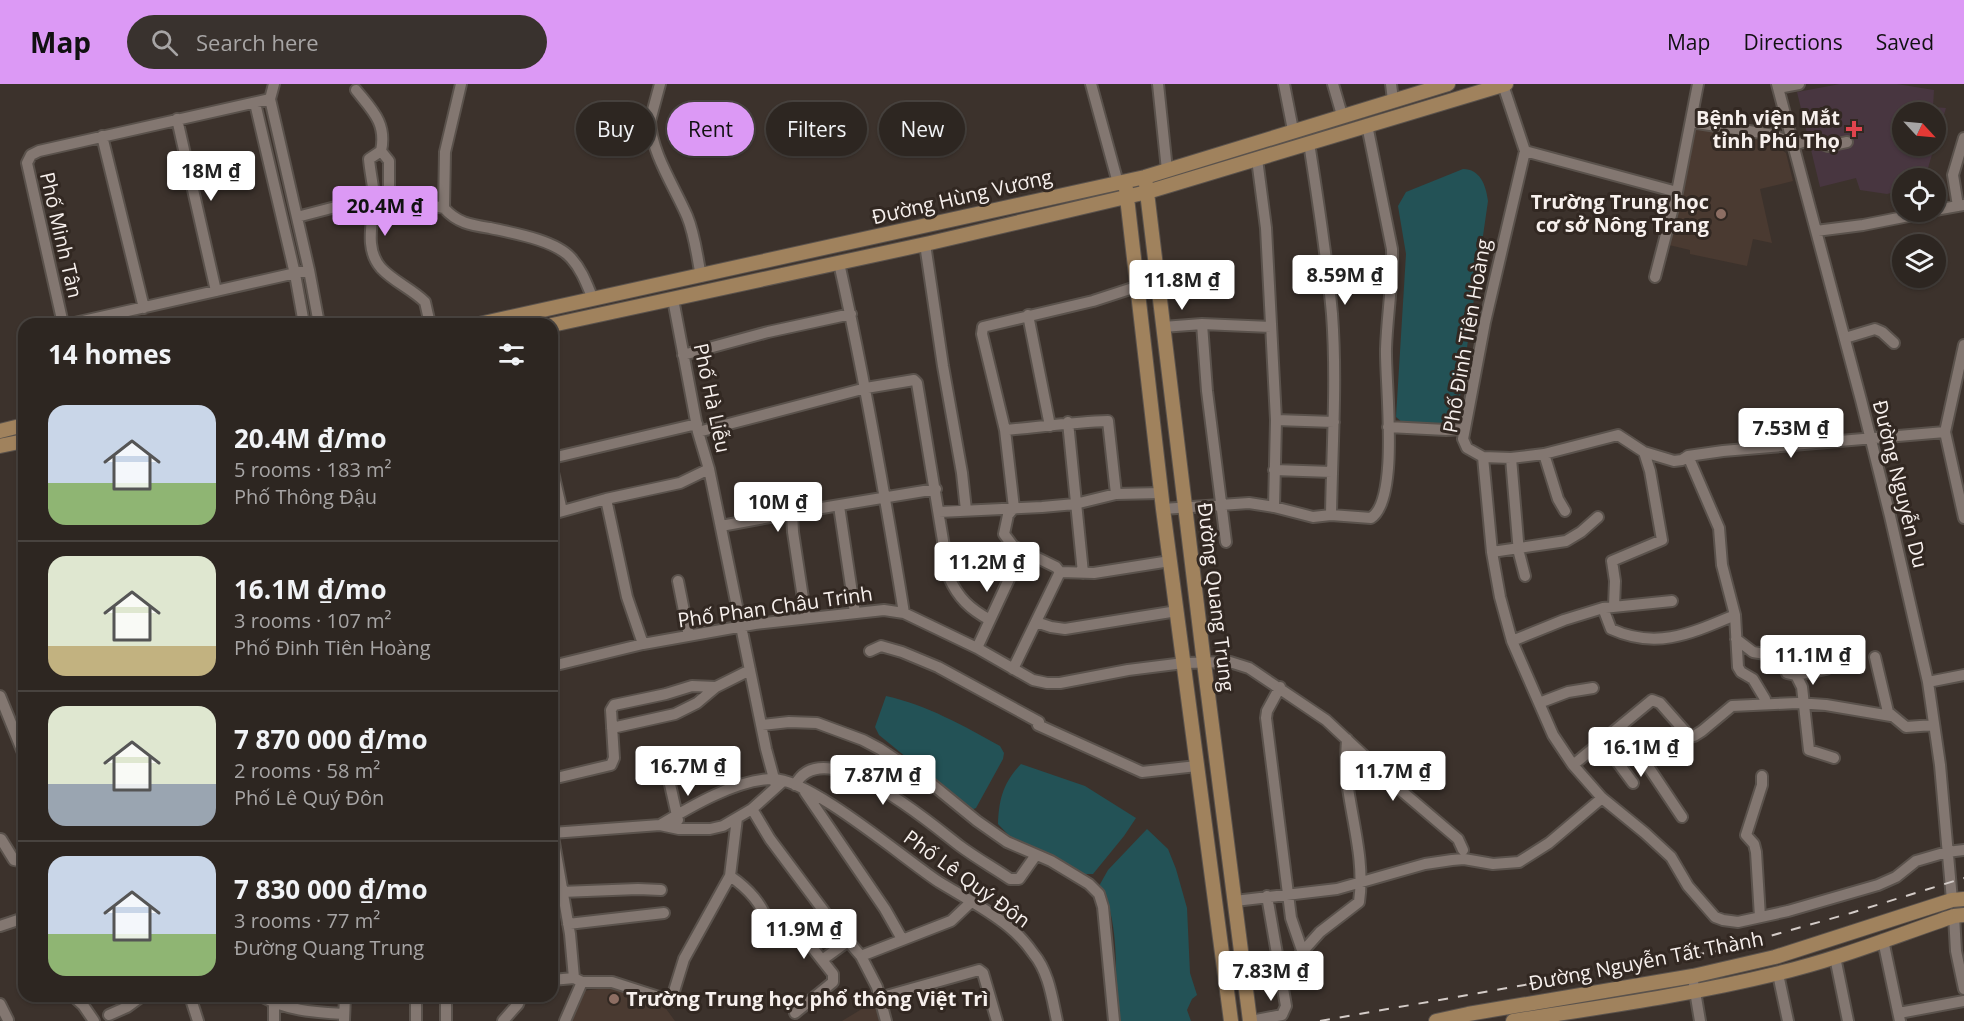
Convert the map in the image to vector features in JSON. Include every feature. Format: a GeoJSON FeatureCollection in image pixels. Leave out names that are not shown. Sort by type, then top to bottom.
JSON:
{"type":"FeatureCollection","features":[{"type":"Feature","properties":{"kind":"main road","name":"Đường Hùng Vương"},"geometry":{"type":"LineString","coordinates":[[506,318],[1145,177],[1448,84]]}},
{"type":"Feature","properties":{"kind":"main road","name":"Đường Hùng Vương"},"geometry":{"type":"LineString","coordinates":[[558,324],[925,244],[1148,192],[1505,85]]}},
{"type":"Feature","properties":{"kind":"main road","name":"Đường Quang Trung"},"geometry":{"type":"LineString","coordinates":[[1145,177],[1250,1021]]}},
{"type":"Feature","properties":{"kind":"main road","name":"Đường Quang Trung"},"geometry":{"type":"LineString","coordinates":[[1122,182],[1128,197],[1162,509],[1231,1021]]}},
{"type":"Feature","properties":{"kind":"main road"},"geometry":{"type":"LineString","coordinates":[[1150,215],[1155,199],[1167,187]]}},
{"type":"Feature","properties":{"kind":"main road"},"geometry":{"type":"LineString","coordinates":[[755,264],[758,280]]}},
{"type":"Feature","properties":{"kind":"main road"},"geometry":{"type":"LineString","coordinates":[[0,430],[18,426]]}},
{"type":"Feature","properties":{"kind":"main road"},"geometry":{"type":"LineString","coordinates":[[0,446],[18,442]]}},
{"type":"Feature","properties":{"kind":"main road","name":"Đường Nguyễn Tất Thành"},"geometry":{"type":"LineString","coordinates":[[1436,1021],[1693,976],[1775,957],[1958,899]]}},
{"type":"Feature","properties":{"kind":"main road","name":"Đường Nguyễn Tất Thành"},"geometry":{"type":"LineString","coordinates":[[1513,1021],[1695,991],[1778,974],[1959,916]]}},
{"type":"Feature","properties":{"kind":"main road"},"geometry":{"type":"LineString","coordinates":[[1829,939],[1834,957]]}},
{"type":"Feature","properties":{"kind":"street"},"geometry":{"type":"LineString","coordinates":[[274,84],[270,99],[318,318]]}},
{"type":"Feature","properties":{"kind":"street"},"geometry":{"type":"LineString","coordinates":[[444,208],[445,152],[461,84]]}},
{"type":"Feature","properties":{"kind":"street"},"geometry":{"type":"LineString","coordinates":[[660,84],[650,126],[656,148],[688,219],[701,276]]}},
{"type":"Feature","properties":{"kind":"street"},"geometry":{"type":"LineString","coordinates":[[1091,84],[1122,182]]}},
{"type":"Feature","properties":{"kind":"street"},"geometry":{"type":"LineString","coordinates":[[1158,84],[1167,170]]}},
{"type":"Feature","properties":{"kind":"street"},"geometry":{"type":"LineString","coordinates":[[1284,84],[1293,130]]}},
{"type":"Feature","properties":{"kind":"street"},"geometry":{"type":"LineString","coordinates":[[1333,84],[1342,115]]}},
{"type":"Feature","properties":{"kind":"street"},"geometry":{"type":"LineString","coordinates":[[1391,84],[1393,100]]}},
{"type":"Feature","properties":{"kind":"street"},"geometry":{"type":"LineString","coordinates":[[1655,277],[1677,192],[1698,84]]}},
{"type":"Feature","properties":{"kind":"street"},"geometry":{"type":"LineString","coordinates":[[1778,86],[1799,84]]}},
{"type":"Feature","properties":{"kind":"street"},"geometry":{"type":"LineString","coordinates":[[1505,85],[1525,151],[1677,192]]}},
{"type":"Feature","properties":{"kind":"street","name":"Đường Nguyễn Du"},"geometry":{"type":"LineString","coordinates":[[1778,86],[1890,516],[1928,682],[1940,765],[1947,852],[1958,899]]}},
{"type":"Feature","properties":{"kind":"street"},"geometry":{"type":"LineString","coordinates":[[356,90],[379,120],[383,140],[381,151],[369,159],[374,197],[370,235],[376,261],[389,276],[425,302],[429,318]]}},
{"type":"Feature","properties":{"kind":"street"},"geometry":{"type":"LineString","coordinates":[[144,308],[102,136],[270,99]]}},
{"type":"Feature","properties":{"kind":"street"},"geometry":{"type":"LineString","coordinates":[[255,103],[295,274],[303,318]]}},
{"type":"Feature","properties":{"kind":"street"},"geometry":{"type":"LineString","coordinates":[[177,119],[216,291]]}},
{"type":"Feature","properties":{"kind":"street"},"geometry":{"type":"LineString","coordinates":[[1691,122],[1773,135],[1794,145],[1811,139],[1828,146],[1847,142]]}},
{"type":"Feature","properties":{"kind":"street"},"geometry":{"type":"LineString","coordinates":[[1162,509],[1249,503],[1313,517],[1331,515],[1371,518],[1376,514],[1386,487],[1390,445],[1386,350],[1392,249],[1367,125]]}},
{"type":"Feature","properties":{"kind":"street","name":"Phố Minh Tân"},"geometry":{"type":"LineString","coordinates":[[62,318],[27,163],[31,155],[39,151],[102,136]]}},
{"type":"Feature","properties":{"kind":"street"},"geometry":{"type":"LineString","coordinates":[[1946,208],[1961,205],[1953,175],[1964,138]]}},
{"type":"Feature","properties":{"kind":"street"},"geometry":{"type":"LineString","coordinates":[[1309,143],[1325,247],[1332,316],[1334,422],[1331,515]]}},
{"type":"Feature","properties":{"kind":"street"},"geometry":{"type":"LineString","coordinates":[[381,151],[389,161],[389,197]]}},
{"type":"Feature","properties":{"kind":"street","name":"Phố Đinh Tiên Hoàng"},"geometry":{"type":"LineString","coordinates":[[1483,457],[1467,448],[1464,439],[1465,429],[1485,322],[1525,151]]}},
{"type":"Feature","properties":{"kind":"street"},"geometry":{"type":"LineString","coordinates":[[1257,159],[1266,228],[1276,420],[1274,507]]}},
{"type":"Feature","properties":{"kind":"street"},"geometry":{"type":"LineString","coordinates":[[297,217],[374,197],[389,197],[444,208],[454,218],[465,224],[514,234],[562,250],[581,271],[593,299]]}},
{"type":"Feature","properties":{"kind":"street"},"geometry":{"type":"LineString","coordinates":[[1816,231],[1892,219]]}},
{"type":"Feature","properties":{"kind":"street"},"geometry":{"type":"LineString","coordinates":[[925,244],[966,510]]}},
{"type":"Feature","properties":{"kind":"street"},"geometry":{"type":"LineString","coordinates":[[839,263],[866,388],[904,613]]}},
{"type":"Feature","properties":{"kind":"street"},"geometry":{"type":"LineString","coordinates":[[98,318],[309,270]]}},
{"type":"Feature","properties":{"kind":"street"},"geometry":{"type":"LineString","coordinates":[[1136,287],[1093,301],[983,327],[982,334],[1005,430],[1014,508],[1008,515],[1004,534],[1013,546],[1056,567],[1060,572],[1083,573],[1170,561]]}},
{"type":"Feature","properties":{"kind":"street","name":"Phố Hà Liễu"},"geometry":{"type":"LineString","coordinates":[[673,298],[697,428],[709,469],[762,725],[778,782]]}},
{"type":"Feature","properties":{"kind":"street"},"geometry":{"type":"LineString","coordinates":[[683,355],[768,332],[851,314]]}},
{"type":"Feature","properties":{"kind":"street"},"geometry":{"type":"LineString","coordinates":[[1028,315],[1050,426]]}},
{"type":"Feature","properties":{"kind":"street"},"geometry":{"type":"LineString","coordinates":[[1163,327],[1202,324],[1271,327]]}},
{"type":"Feature","properties":{"kind":"street"},"geometry":{"type":"LineString","coordinates":[[1202,324],[1207,391],[1226,542]]}},
{"type":"Feature","properties":{"kind":"street"},"geometry":{"type":"LineString","coordinates":[[1845,338],[1875,329],[1894,343]]}},
{"type":"Feature","properties":{"kind":"street"},"geometry":{"type":"LineString","coordinates":[[1964,345],[1961,368],[1945,432],[1964,516]]}},
{"type":"Feature","properties":{"kind":"street"},"geometry":{"type":"LineString","coordinates":[[558,457],[912,379],[917,383],[949,577],[953,587],[970,609],[990,620]]}},
{"type":"Feature","properties":{"kind":"street"},"geometry":{"type":"LineString","coordinates":[[1276,420],[1334,422]]}},
{"type":"Feature","properties":{"kind":"street"},"geometry":{"type":"LineString","coordinates":[[1005,430],[1068,422],[1108,421],[1116,494]]}},
{"type":"Feature","properties":{"kind":"street"},"geometry":{"type":"LineString","coordinates":[[1068,422],[1083,573]]}},
{"type":"Feature","properties":{"kind":"street"},"geometry":{"type":"LineString","coordinates":[[1388,427],[1465,429]]}},
{"type":"Feature","properties":{"kind":"street"},"geometry":{"type":"LineString","coordinates":[[1945,432],[1723,451],[1688,456],[1674,461],[1644,452],[1618,435],[1544,453],[1512,458],[1483,457],[1492,552],[1500,597],[1512,640],[1553,735],[1573,765],[1602,798],[1671,857],[1688,886],[1715,916],[1723,920],[1738,922],[1760,917],[1878,885],[1896,877],[1917,861],[1947,852],[1964,850]]}},
{"type":"Feature","properties":{"kind":"street"},"geometry":{"type":"LineString","coordinates":[[1644,452],[1662,540],[1612,561],[1609,607],[1611,629],[1644,638],[1670,639],[1735,615]]}},
{"type":"Feature","properties":{"kind":"street"},"geometry":{"type":"LineString","coordinates":[[1544,453],[1558,499],[1565,512]]}},
{"type":"Feature","properties":{"kind":"street"},"geometry":{"type":"LineString","coordinates":[[1688,456],[1719,528],[1722,565],[1735,615],[1738,667],[1741,672],[1753,679],[1765,699]]}},
{"type":"Feature","properties":{"kind":"street"},"geometry":{"type":"LineString","coordinates":[[1512,458],[1519,547],[1525,576]]}},
{"type":"Feature","properties":{"kind":"street"},"geometry":{"type":"LineString","coordinates":[[558,512],[680,483],[709,469]]}},
{"type":"Feature","properties":{"kind":"street"},"geometry":{"type":"LineString","coordinates":[[1274,470],[1332,472]]}},
{"type":"Feature","properties":{"kind":"street"},"geometry":{"type":"LineString","coordinates":[[721,526],[936,489]]}},
{"type":"Feature","properties":{"kind":"street"},"geometry":{"type":"LineString","coordinates":[[939,512],[1075,504],[1116,494],[1161,493]]}},
{"type":"Feature","properties":{"kind":"street"},"geometry":{"type":"LineString","coordinates":[[606,499],[627,597],[643,644]]}},
{"type":"Feature","properties":{"kind":"street"},"geometry":{"type":"LineString","coordinates":[[839,506],[855,613]]}},
{"type":"Feature","properties":{"kind":"street"},"geometry":{"type":"LineString","coordinates":[[792,513],[806,618]]}},
{"type":"Feature","properties":{"kind":"street"},"geometry":{"type":"LineString","coordinates":[[1492,552],[1566,541],[1598,517]]}},
{"type":"Feature","properties":{"kind":"street"},"geometry":{"type":"LineString","coordinates":[[976,648],[1023,551]]}},
{"type":"Feature","properties":{"kind":"street"},"geometry":{"type":"LineString","coordinates":[[1012,669],[1060,572]]}},
{"type":"Feature","properties":{"kind":"street"},"geometry":{"type":"LineString","coordinates":[[678,581],[689,636]]}},
{"type":"Feature","properties":{"kind":"street"},"geometry":{"type":"LineString","coordinates":[[1512,640],[1564,620],[1609,607],[1671,601]]}},
{"type":"Feature","properties":{"kind":"street","name":"Phố Phan Châu Trinh"},"geometry":{"type":"LineString","coordinates":[[558,665],[643,644],[741,626],[884,610],[904,613],[976,648],[1033,680],[1060,683],[1128,670],[1184,663],[1230,662],[1249,668],[1326,720],[1404,793],[1458,839],[1462,850]]}},
{"type":"Feature","properties":{"kind":"street"},"geometry":{"type":"LineString","coordinates":[[1036,622],[1065,629],[1177,611]]}},
{"type":"Feature","properties":{"kind":"street"},"geometry":{"type":"LineString","coordinates":[[1736,639],[1753,652],[1783,657],[1786,672],[1796,675],[1826,669]]}},
{"type":"Feature","properties":{"kind":"street"},"geometry":{"type":"LineString","coordinates":[[870,651],[881,646],[938,667],[1038,723],[1142,772],[1197,766]]}},
{"type":"Feature","properties":{"kind":"street"},"geometry":{"type":"LineString","coordinates":[[1875,657],[1886,705],[1891,716],[1906,728],[1934,725]]}},
{"type":"Feature","properties":{"kind":"street"},"geometry":{"type":"LineString","coordinates":[[612,728],[675,714],[698,703],[716,687],[750,670]]}},
{"type":"Feature","properties":{"kind":"street"},"geometry":{"type":"LineString","coordinates":[[1796,675],[1802,687],[1809,750],[1834,758]]}},
{"type":"Feature","properties":{"kind":"street"},"geometry":{"type":"LineString","coordinates":[[1928,682],[1964,675]]}},
{"type":"Feature","properties":{"kind":"street"},"geometry":{"type":"LineString","coordinates":[[558,778],[611,765],[614,758],[610,710],[614,705],[692,686],[716,687]]}},
{"type":"Feature","properties":{"kind":"street"},"geometry":{"type":"LineString","coordinates":[[1280,687],[1267,711],[1266,718],[1287,895],[1291,918],[1302,950]]}},
{"type":"Feature","properties":{"kind":"street"},"geometry":{"type":"LineString","coordinates":[[1539,703],[1568,692],[1593,688]]}},
{"type":"Feature","properties":{"kind":"street"},"geometry":{"type":"LineString","coordinates":[[0,696],[4,720],[18,744]]}},
{"type":"Feature","properties":{"kind":"street"},"geometry":{"type":"LineString","coordinates":[[1573,765],[1652,700],[1660,703],[1690,736],[1702,731],[1732,706],[1826,705],[1891,716]]}},
{"type":"Feature","properties":{"kind":"street"},"geometry":{"type":"LineString","coordinates":[[762,725],[789,722],[817,723],[863,740],[928,781],[1007,842],[1068,870],[1089,884],[1099,894],[1103,907],[1114,1021]]}},
{"type":"Feature","properties":{"kind":"street"},"geometry":{"type":"LineString","coordinates":[[1621,726],[1682,817]]}},
{"type":"Feature","properties":{"kind":"street"},"geometry":{"type":"LineString","coordinates":[[1281,976],[1320,932],[1359,902],[1358,843],[1347,780],[1347,739]]}},
{"type":"Feature","properties":{"kind":"street"},"geometry":{"type":"LineString","coordinates":[[1602,741],[1633,783]]}},
{"type":"Feature","properties":{"kind":"street"},"geometry":{"type":"LineString","coordinates":[[902,939],[885,909],[799,787],[798,779],[806,772],[823,769],[842,772],[876,784],[916,811],[960,846],[1010,879],[1019,879],[1036,855]]}},
{"type":"Feature","properties":{"kind":"street"},"geometry":{"type":"LineString","coordinates":[[667,771],[678,814],[679,829]]}},
{"type":"Feature","properties":{"kind":"street"},"geometry":{"type":"LineString","coordinates":[[1760,917],[1756,852],[1754,844],[1746,834],[1762,785],[1762,776]]}},
{"type":"Feature","properties":{"kind":"street","name":"Phố Lê Quý Đôn"},"geometry":{"type":"LineString","coordinates":[[558,833],[660,825],[679,829],[710,829],[723,826],[752,809],[778,782]]}},
{"type":"Feature","properties":{"kind":"street","name":"Phố Lê Quý Đôn"},"geometry":{"type":"LineString","coordinates":[[660,825],[702,801],[730,789],[778,782],[799,787],[838,810],[937,880],[1008,926],[1035,955],[1047,979],[1057,1021]]}},
{"type":"Feature","properties":{"kind":"street"},"geometry":{"type":"LineString","coordinates":[[1235,901],[1322,891],[1425,864],[1452,860],[1464,859],[1493,864],[1519,862],[1549,843],[1602,798]]}},
{"type":"Feature","properties":{"kind":"street"},"geometry":{"type":"LineString","coordinates":[[752,809],[770,839],[835,926],[861,956],[877,987],[886,1021]]}},
{"type":"Feature","properties":{"kind":"street"},"geometry":{"type":"LineString","coordinates":[[558,980],[612,982],[671,1001],[684,959],[730,876],[737,818]]}},
{"type":"Feature","properties":{"kind":"street"},"geometry":{"type":"LineString","coordinates":[[1,839],[14,860],[18,861]]}},
{"type":"Feature","properties":{"kind":"street"},"geometry":{"type":"LineString","coordinates":[[558,872],[578,980],[565,1021]]}},
{"type":"Feature","properties":{"kind":"street"},"geometry":{"type":"LineString","coordinates":[[730,876],[747,888],[761,905],[770,926]]}},
{"type":"Feature","properties":{"kind":"street"},"geometry":{"type":"LineString","coordinates":[[561,892],[661,890]]}},
{"type":"Feature","properties":{"kind":"street"},"geometry":{"type":"LineString","coordinates":[[1250,1021],[1282,1015],[1286,1006],[1267,896]]}},
{"type":"Feature","properties":{"kind":"street"},"geometry":{"type":"LineString","coordinates":[[861,956],[951,921],[971,902]]}},
{"type":"Feature","properties":{"kind":"street"},"geometry":{"type":"LineString","coordinates":[[568,924],[664,913]]}},
{"type":"Feature","properties":{"kind":"street"},"geometry":{"type":"LineString","coordinates":[[1959,916],[1956,951],[1964,989]]}},
{"type":"Feature","properties":{"kind":"street"},"geometry":{"type":"LineString","coordinates":[[0,926],[18,920]]}},
{"type":"Feature","properties":{"kind":"street"},"geometry":{"type":"LineString","coordinates":[[795,1013],[834,982],[833,974],[814,950],[812,943],[835,926]]}},
{"type":"Feature","properties":{"kind":"street"},"geometry":{"type":"LineString","coordinates":[[1883,940],[1899,1017],[1964,1002]]}},
{"type":"Feature","properties":{"kind":"street"},"geometry":{"type":"LineString","coordinates":[[822,960],[848,941]]}},
{"type":"Feature","properties":{"kind":"street"},"geometry":{"type":"LineString","coordinates":[[1834,957],[1848,1021]]}},
{"type":"Feature","properties":{"kind":"street"},"geometry":{"type":"LineString","coordinates":[[879,998],[979,970],[983,973],[994,1020]]}},
{"type":"Feature","properties":{"kind":"street"},"geometry":{"type":"LineString","coordinates":[[1778,974],[1788,1021]]}},
{"type":"Feature","properties":{"kind":"street"},"geometry":{"type":"LineString","coordinates":[[1693,976],[1700,1021]]}},
{"type":"Feature","properties":{"kind":"street"},"geometry":{"type":"LineString","coordinates":[[80,1002],[94,1021]]}},
{"type":"Feature","properties":{"kind":"street"},"geometry":{"type":"LineString","coordinates":[[109,1015],[127,1008],[134,1002]]}},
{"type":"Feature","properties":{"kind":"street"},"geometry":{"type":"LineString","coordinates":[[192,1002],[198,1021]]}},
{"type":"Feature","properties":{"kind":"street"},"geometry":{"type":"LineString","coordinates":[[274,1021],[274,1003],[295,1010],[344,1018],[345,1002]]}},
{"type":"Feature","properties":{"kind":"street"},"geometry":{"type":"LineString","coordinates":[[416,1002],[416,1021]]}},
{"type":"Feature","properties":{"kind":"street"},"geometry":{"type":"LineString","coordinates":[[446,1002],[446,1021]]}},
{"type":"Feature","properties":{"kind":"street"},"geometry":{"type":"LineString","coordinates":[[503,1021],[519,1002]]}},
{"type":"Feature","properties":{"kind":"street"},"geometry":{"type":"LineString","coordinates":[[0,1004],[8,1020]]}},
{"type":"Feature","properties":{"kind":"shaded area","name":"Bệnh viện Mắt tỉnh Phú Thọ"},"geometry":{"type":"Polygon","coordinates":[[[1840,84],[1897,84],[1934,90],[1933,102],[1892,102],[1892,156],[1932,156],[1928,168],[1892,168],[1892,193],[1887,194],[1860,190],[1856,178],[1820,187],[1797,92],[1840,84]]]}},
{"type":"Feature","properties":{"kind":"shaded area","name":"Trường Trung học cơ sở Nông Trang"},"geometry":{"type":"Polygon","coordinates":[[[1695,127],[1772,143],[1786,153],[1793,181],[1760,189],[1772,243],[1753,239],[1747,266],[1690,254],[1690,250],[1669,245],[1695,127]]]}},
{"type":"Feature","properties":{"kind":"shaded area","name":"Trường Trung học phổ thông Việt Trì"},"geometry":{"type":"Polygon","coordinates":[[[606,988],[635,993],[664,1006],[675,1021],[567,1021],[582,991],[606,988]]]}},
{"type":"Feature","properties":{"kind":"shaded area"},"geometry":{"type":"Polygon","coordinates":[[[875,1001],[879,1021],[842,1021],[875,1001]]]}},
{"type":"Feature","properties":{"kind":"water"},"geometry":{"type":"Polygon","coordinates":[[[1463,169],[1478,175],[1486,189],[1488,201],[1458,410],[1450,425],[1403,423],[1396,417],[1406,254],[1398,206],[1406,192],[1463,169]]]}},
{"type":"Feature","properties":{"kind":"water"},"geometry":{"type":"Polygon","coordinates":[[[886,696],[931,711],[1000,746],[1004,753],[1003,759],[976,808],[971,810],[879,735],[875,727],[886,696]]]}},
{"type":"Feature","properties":{"kind":"water"},"geometry":{"type":"Polygon","coordinates":[[[1021,764],[1085,786],[1136,818],[1093,874],[1083,874],[1018,845],[998,824],[1003,792],[1021,764]]]}},
{"type":"Feature","properties":{"kind":"water"},"geometry":{"type":"Polygon","coordinates":[[[1147,829],[1168,849],[1187,908],[1190,973],[1197,995],[1192,999],[1187,1010],[1191,1021],[1117,1021],[1114,935],[1109,907],[1099,886],[1108,870],[1147,829]]]}},
{"type":"Feature","properties":{"kind":"railway"},"geometry":{"type":"LineString","coordinates":[[1320,1021],[1717,951],[1964,878]]}},
{"type":"Feature","properties":{"kind":"place","name":"Bệnh viện Mắt tỉnh Phú Thọ"},"geometry":{"type":"Point","coordinates":[1854,129]}},
{"type":"Feature","properties":{"kind":"place","name":"Trường Trung học cơ sở Nông Trang"},"geometry":{"type":"Point","coordinates":[1721,214]}},
{"type":"Feature","properties":{"kind":"place","name":"Trường Trung học phổ thông Việt Trì"},"geometry":{"type":"Point","coordinates":[614,999]}}]}
